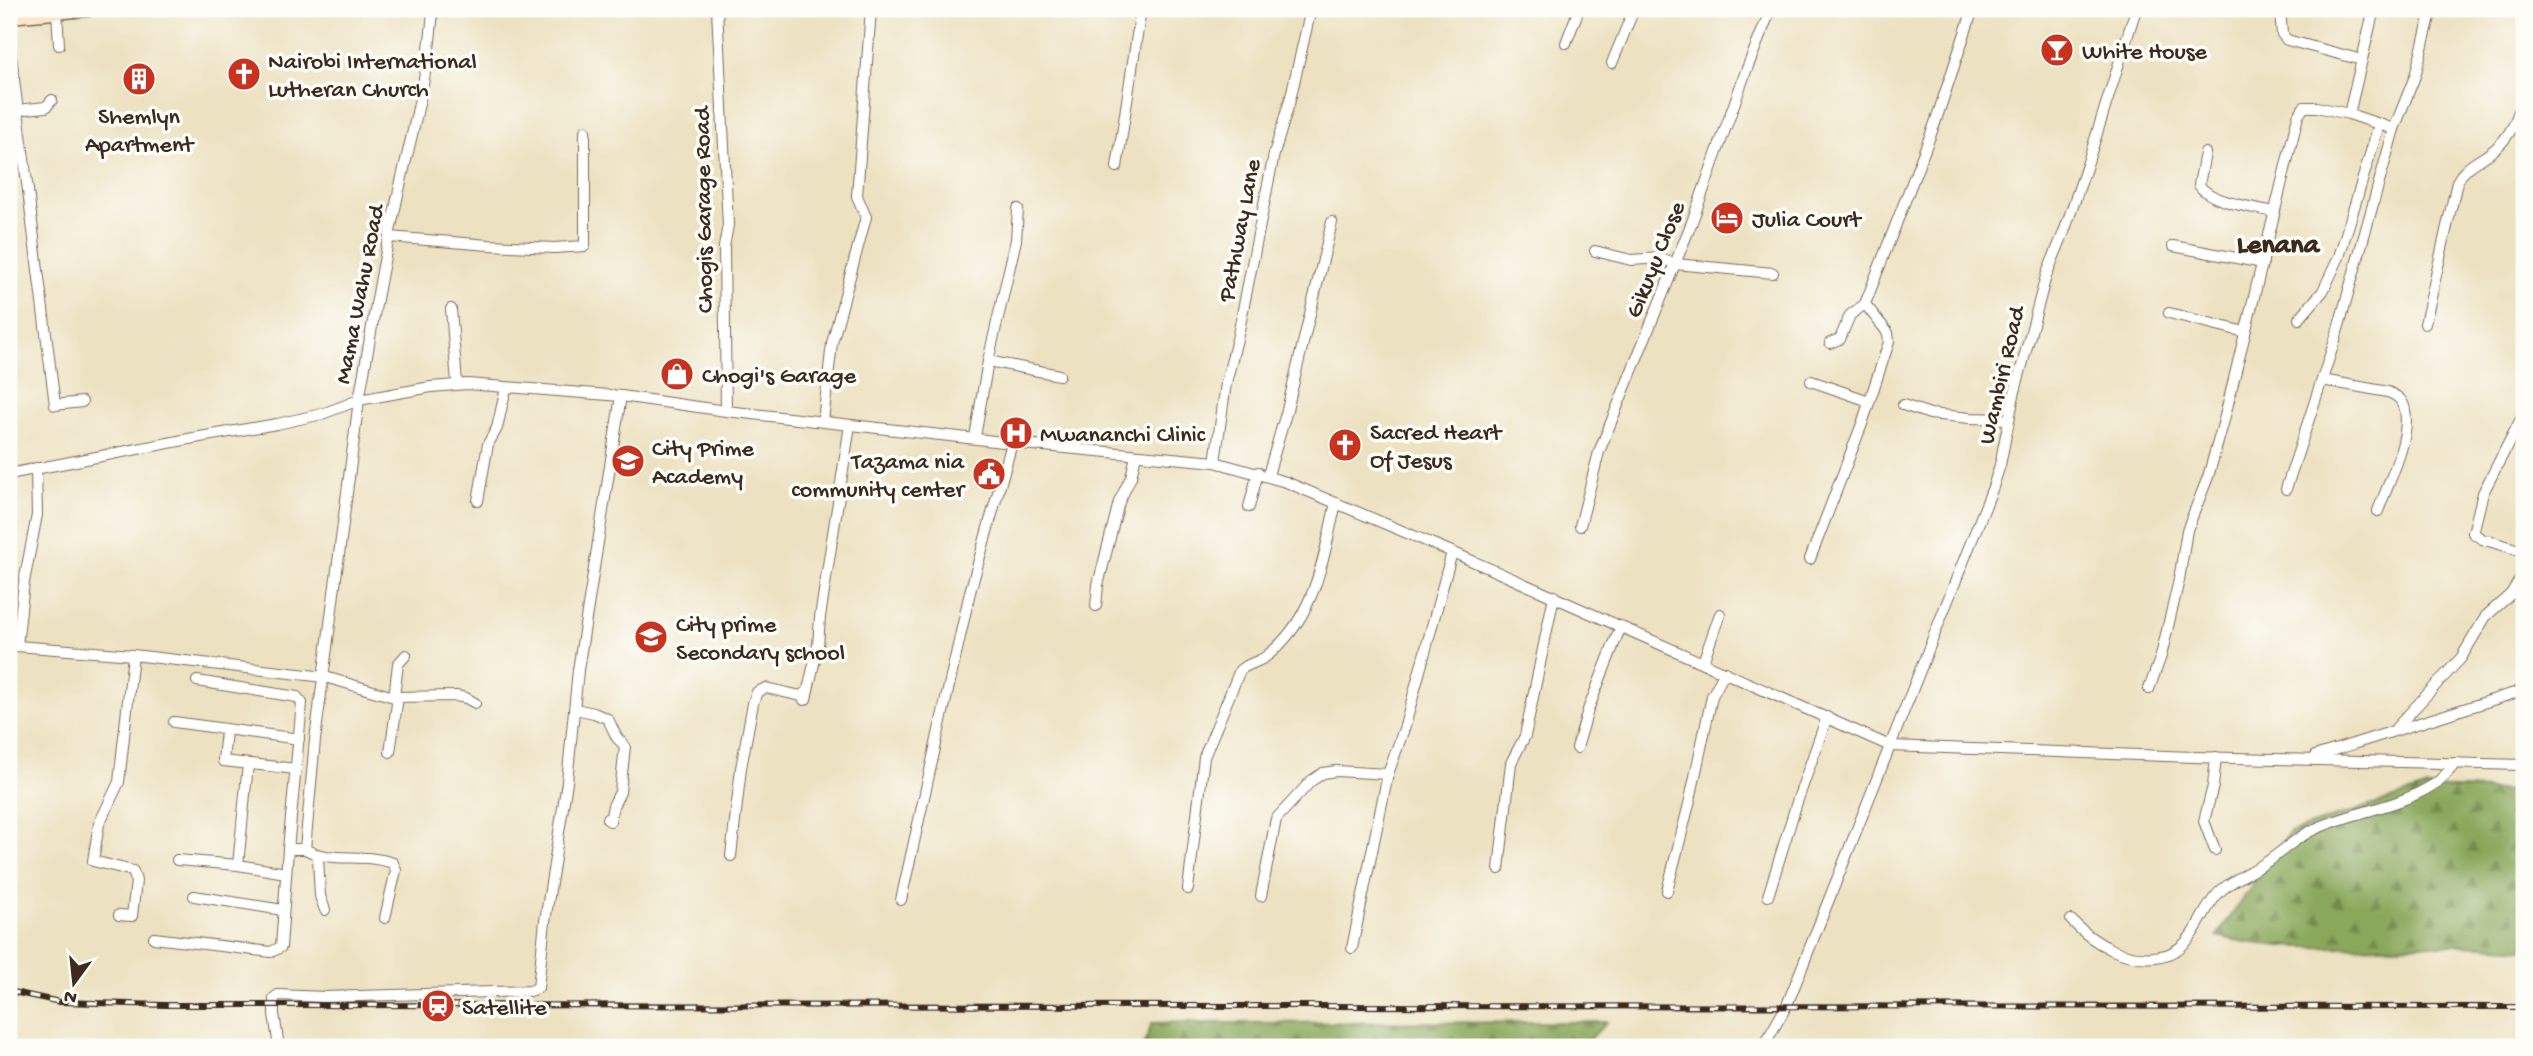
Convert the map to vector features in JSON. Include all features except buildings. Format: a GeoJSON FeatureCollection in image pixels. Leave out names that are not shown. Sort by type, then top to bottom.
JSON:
{"type":"FeatureCollection","features":[{"type":"Feature","properties":{"kind":"main road"},"geometry":{"type":"LineString","coordinates":[[9,16],[88,9]]}},
{"type":"Feature","properties":{"kind":"street","name":"Mama Wahu Road"},"geometry":{"type":"LineString","coordinates":[[9,474],[278,424],[323,414],[359,400],[388,237],[422,95],[433,9]]}},
{"type":"Feature","properties":{"kind":"street","name":"Chogis Garage Road"},"geometry":{"type":"LineString","coordinates":[[717,9],[728,225],[724,261],[726,411]]}},
{"type":"Feature","properties":{"kind":"street"},"geometry":{"type":"LineString","coordinates":[[823,421],[832,343],[866,217],[857,196],[871,9]]}},
{"type":"Feature","properties":{"kind":"street"},"geometry":{"type":"LineString","coordinates":[[1117,167],[1141,9]]}},
{"type":"Feature","properties":{"kind":"street","name":"Pathway Lane"},"geometry":{"type":"LineString","coordinates":[[1215,462],[1226,383],[1274,154],[1311,9]]}},
{"type":"Feature","properties":{"kind":"street"},"geometry":{"type":"LineString","coordinates":[[1566,43],[1579,9]]}},
{"type":"Feature","properties":{"kind":"street"},"geometry":{"type":"LineString","coordinates":[[1612,63],[1633,9]]}},
{"type":"Feature","properties":{"kind":"street","name":"Gikuyu Close"},"geometry":{"type":"LineString","coordinates":[[1580,526],[1599,452],[1719,151],[1746,71],[1771,9]]}},
{"type":"Feature","properties":{"kind":"street"},"geometry":{"type":"LineString","coordinates":[[1830,342],[1840,339],[1848,318],[1865,304],[1934,126],[1973,9]]}},
{"type":"Feature","properties":{"kind":"street","name":"Wambiri Road"},"geometry":{"type":"LineString","coordinates":[[1763,1047],[1787,1005],[1993,487],[2046,276],[2087,165],[2136,9]]}},
{"type":"Feature","properties":{"kind":"street"},"geometry":{"type":"LineString","coordinates":[[2280,9],[2282,34],[2287,40],[2362,60]]}},
{"type":"Feature","properties":{"kind":"street"},"geometry":{"type":"LineString","coordinates":[[2349,114],[2374,9]]}},
{"type":"Feature","properties":{"kind":"street"},"geometry":{"type":"LineString","coordinates":[[2287,489],[2322,380],[2394,130],[2420,59],[2432,9]]}},
{"type":"Feature","properties":{"kind":"street"},"geometry":{"type":"LineString","coordinates":[[57,12],[59,45]]}},
{"type":"Feature","properties":{"kind":"street"},"geometry":{"type":"LineString","coordinates":[[9,40],[11,77],[55,405],[82,402]]}},
{"type":"Feature","properties":{"kind":"street"},"geometry":{"type":"LineString","coordinates":[[2425,324],[2457,182],[2462,171],[2504,141],[2516,121],[2524,94]]}},
{"type":"Feature","properties":{"kind":"street"},"geometry":{"type":"LineString","coordinates":[[17,110],[46,107],[52,100]]}},
{"type":"Feature","properties":{"kind":"street"},"geometry":{"type":"LineString","coordinates":[[2149,689],[2161,656],[2179,580],[2187,530],[2208,477],[2298,116],[2304,107],[2349,114],[2394,130]]}},
{"type":"Feature","properties":{"kind":"street"},"geometry":{"type":"LineString","coordinates":[[2299,320],[2323,290],[2339,257],[2379,125]]}},
{"type":"Feature","properties":{"kind":"street"},"geometry":{"type":"LineString","coordinates":[[388,237],[489,246],[585,246],[585,131]]}},
{"type":"Feature","properties":{"kind":"street"},"geometry":{"type":"LineString","coordinates":[[2205,152],[2199,185],[2203,191],[2215,198],[2274,212]]}},
{"type":"Feature","properties":{"kind":"street"},"geometry":{"type":"LineString","coordinates":[[975,437],[988,361],[1016,240],[1018,209]]}},
{"type":"Feature","properties":{"kind":"street"},"geometry":{"type":"LineString","coordinates":[[1249,507],[1287,410],[1332,222]]}},
{"type":"Feature","properties":{"kind":"street"},"geometry":{"type":"LineString","coordinates":[[2173,246],[2263,263]]}},
{"type":"Feature","properties":{"kind":"street"},"geometry":{"type":"LineString","coordinates":[[1595,251],[1631,260],[1661,258],[1675,264],[1773,273]]}},
{"type":"Feature","properties":{"kind":"street"},"geometry":{"type":"LineString","coordinates":[[1810,559],[1889,342],[1888,333],[1865,304]]}},
{"type":"Feature","properties":{"kind":"street"},"geometry":{"type":"LineString","coordinates":[[451,309],[457,383]]}},
{"type":"Feature","properties":{"kind":"street"},"geometry":{"type":"LineString","coordinates":[[2169,313],[2245,332]]}},
{"type":"Feature","properties":{"kind":"street"},"geometry":{"type":"LineString","coordinates":[[988,361],[1059,375]]}},
{"type":"Feature","properties":{"kind":"street"},"geometry":{"type":"LineString","coordinates":[[2322,380],[2388,392],[2398,397],[2404,405],[2404,434],[2399,456],[2378,511]]}},
{"type":"Feature","properties":{"kind":"street"},"geometry":{"type":"LineString","coordinates":[[1811,381],[1869,401]]}},
{"type":"Feature","properties":{"kind":"street"},"geometry":{"type":"LineString","coordinates":[[305,849],[315,740],[359,400],[457,383],[621,396],[850,425],[1215,462],[1263,474],[1554,596],[1890,746],[2524,765]]}},
{"type":"Feature","properties":{"kind":"street"},"geometry":{"type":"LineString","coordinates":[[478,501],[488,444],[497,428],[506,388]]}},
{"type":"Feature","properties":{"kind":"street"},"geometry":{"type":"LineString","coordinates":[[279,1047],[274,1014],[274,998],[278,995],[325,997],[530,991],[538,988],[545,921],[567,782],[578,670],[621,396]]}},
{"type":"Feature","properties":{"kind":"street"},"geometry":{"type":"LineString","coordinates":[[1903,405],[1930,414],[2009,419]]}},
{"type":"Feature","properties":{"kind":"street"},"geometry":{"type":"LineString","coordinates":[[2524,413],[2483,493],[2473,533],[2482,539],[2519,550],[2524,548]]}},
{"type":"Feature","properties":{"kind":"street"},"geometry":{"type":"LineString","coordinates":[[731,856],[741,768],[757,692],[766,688],[801,696],[803,694],[804,700],[807,694],[818,646],[820,617],[850,425]]}},
{"type":"Feature","properties":{"kind":"street"},"geometry":{"type":"LineString","coordinates":[[901,900],[970,592],[1012,443]]}},
{"type":"Feature","properties":{"kind":"street"},"geometry":{"type":"LineString","coordinates":[[1096,606],[1098,584],[1119,502],[1131,477],[1136,455]]}},
{"type":"Feature","properties":{"kind":"street"},"geometry":{"type":"LineString","coordinates":[[36,468],[37,515],[13,647],[133,655],[325,677],[396,697],[456,696],[475,703]]}},
{"type":"Feature","properties":{"kind":"street"},"geometry":{"type":"LineString","coordinates":[[1188,889],[1202,767],[1211,736],[1228,704],[1240,670],[1272,652],[1309,605],[1319,579],[1336,503]]}},
{"type":"Feature","properties":{"kind":"street"},"geometry":{"type":"LineString","coordinates":[[1352,948],[1388,774],[1405,726],[1452,552]]}},
{"type":"Feature","properties":{"kind":"street"},"geometry":{"type":"LineString","coordinates":[[2395,729],[2461,658],[2486,616],[2511,594],[2524,573]]}},
{"type":"Feature","properties":{"kind":"street"},"geometry":{"type":"LineString","coordinates":[[1499,869],[1511,763],[1525,736],[1554,596]]}},
{"type":"Feature","properties":{"kind":"street"},"geometry":{"type":"LineString","coordinates":[[1703,662],[1720,614]]}},
{"type":"Feature","properties":{"kind":"street"},"geometry":{"type":"LineString","coordinates":[[1577,748],[1588,710],[1621,626]]}},
{"type":"Feature","properties":{"kind":"street"},"geometry":{"type":"LineString","coordinates":[[119,915],[132,916],[136,881],[134,871],[93,861],[99,824],[119,782],[133,655]]}},
{"type":"Feature","properties":{"kind":"street"},"geometry":{"type":"LineString","coordinates":[[390,752],[398,664],[406,655]]}},
{"type":"Feature","properties":{"kind":"street"},"geometry":{"type":"LineString","coordinates":[[1667,891],[1712,696],[1725,672]]}},
{"type":"Feature","properties":{"kind":"street"},"geometry":{"type":"LineString","coordinates":[[154,938],[275,951],[281,947],[302,703],[297,697],[197,681]]}},
{"type":"Feature","properties":{"kind":"street"},"geometry":{"type":"LineString","coordinates":[[2306,759],[2524,690]]}},
{"type":"Feature","properties":{"kind":"street"},"geometry":{"type":"LineString","coordinates":[[575,709],[608,719],[617,738],[625,746],[620,792],[610,821],[607,819]]}},
{"type":"Feature","properties":{"kind":"street"},"geometry":{"type":"LineString","coordinates":[[1768,895],[1826,717]]}},
{"type":"Feature","properties":{"kind":"street"},"geometry":{"type":"LineString","coordinates":[[174,722],[299,739]]}},
{"type":"Feature","properties":{"kind":"street"},"geometry":{"type":"LineString","coordinates":[[226,730],[223,761],[296,769]]}},
{"type":"Feature","properties":{"kind":"street"},"geometry":{"type":"LineString","coordinates":[[2215,850],[2204,821],[2213,786],[2216,757]]}},
{"type":"Feature","properties":{"kind":"street"},"geometry":{"type":"LineString","coordinates":[[2071,920],[2104,948],[2150,957],[2174,952],[2191,939],[2208,906],[2230,883],[2266,863],[2310,831],[2435,784],[2456,763]]}},
{"type":"Feature","properties":{"kind":"street"},"geometry":{"type":"LineString","coordinates":[[237,866],[248,764]]}},
{"type":"Feature","properties":{"kind":"street"},"geometry":{"type":"LineString","coordinates":[[1261,896],[1276,819],[1311,781],[1323,773],[1336,771],[1388,774]]}},
{"type":"Feature","properties":{"kind":"street"},"geometry":{"type":"LineString","coordinates":[[288,849],[305,849],[318,856],[369,856],[393,863],[396,870],[385,918]]}},
{"type":"Feature","properties":{"kind":"street"},"geometry":{"type":"LineString","coordinates":[[318,856],[320,896],[325,910]]}},
{"type":"Feature","properties":{"kind":"street"},"geometry":{"type":"LineString","coordinates":[[177,860],[286,873]]}},
{"type":"Feature","properties":{"kind":"street"},"geometry":{"type":"LineString","coordinates":[[194,897],[283,910]]}},
{"type":"Feature","properties":{"kind":"green space"},"geometry":{"type":"Polygon","coordinates":[[[2425,788],[2524,791],[2524,949],[2447,945],[2293,947],[2217,936],[2290,832],[2425,788]]]}},
{"type":"Feature","properties":{"kind":"green space"},"geometry":{"type":"Polygon","coordinates":[[[1607,1022],[1582,1047],[1143,1047],[1152,1023],[1607,1022]]]}},
{"type":"Feature","properties":{"kind":"railway"},"geometry":{"type":"LineString","coordinates":[[9,991],[60,1002],[165,1005],[2524,1007]]}},
{"type":"Feature","properties":{"kind":"place","name":"White House"},"geometry":{"type":"Point","coordinates":[2057,50]}},
{"type":"Feature","properties":{"kind":"place","name":"Nairobi International Lutheran Church"},"geometry":{"type":"Point","coordinates":[244,74]}},
{"type":"Feature","properties":{"kind":"place","name":"Shemlyn Apartment"},"geometry":{"type":"Point","coordinates":[139,79]}},
{"type":"Feature","properties":{"kind":"place","name":"Julia Court"},"geometry":{"type":"Point","coordinates":[1727,218]}},
{"type":"Feature","properties":{"kind":"place","name":"Chogi's Garage"},"geometry":{"type":"Point","coordinates":[677,374]}},
{"type":"Feature","properties":{"kind":"place","name":"Mwananchi Clinic"},"geometry":{"type":"Point","coordinates":[1016,433]}},
{"type":"Feature","properties":{"kind":"place","name":"Sacred Heart Of Jesus"},"geometry":{"type":"Point","coordinates":[1345,445]}},
{"type":"Feature","properties":{"kind":"place","name":"City Prime Academy"},"geometry":{"type":"Point","coordinates":[628,461]}},
{"type":"Feature","properties":{"kind":"place","name":"Tazama nia community center"},"geometry":{"type":"Point","coordinates":[989,474]}},
{"type":"Feature","properties":{"kind":"place","name":"City prime Secondary school"},"geometry":{"type":"Point","coordinates":[651,637]}},
{"type":"Feature","properties":{"kind":"place","name":"Satellite"},"geometry":{"type":"Point","coordinates":[438,1006]}},
{"type":"Feature","properties":{"kind":"district","name":"Lenana"},"geometry":{"type":"Point","coordinates":[2278,242]}}]}
